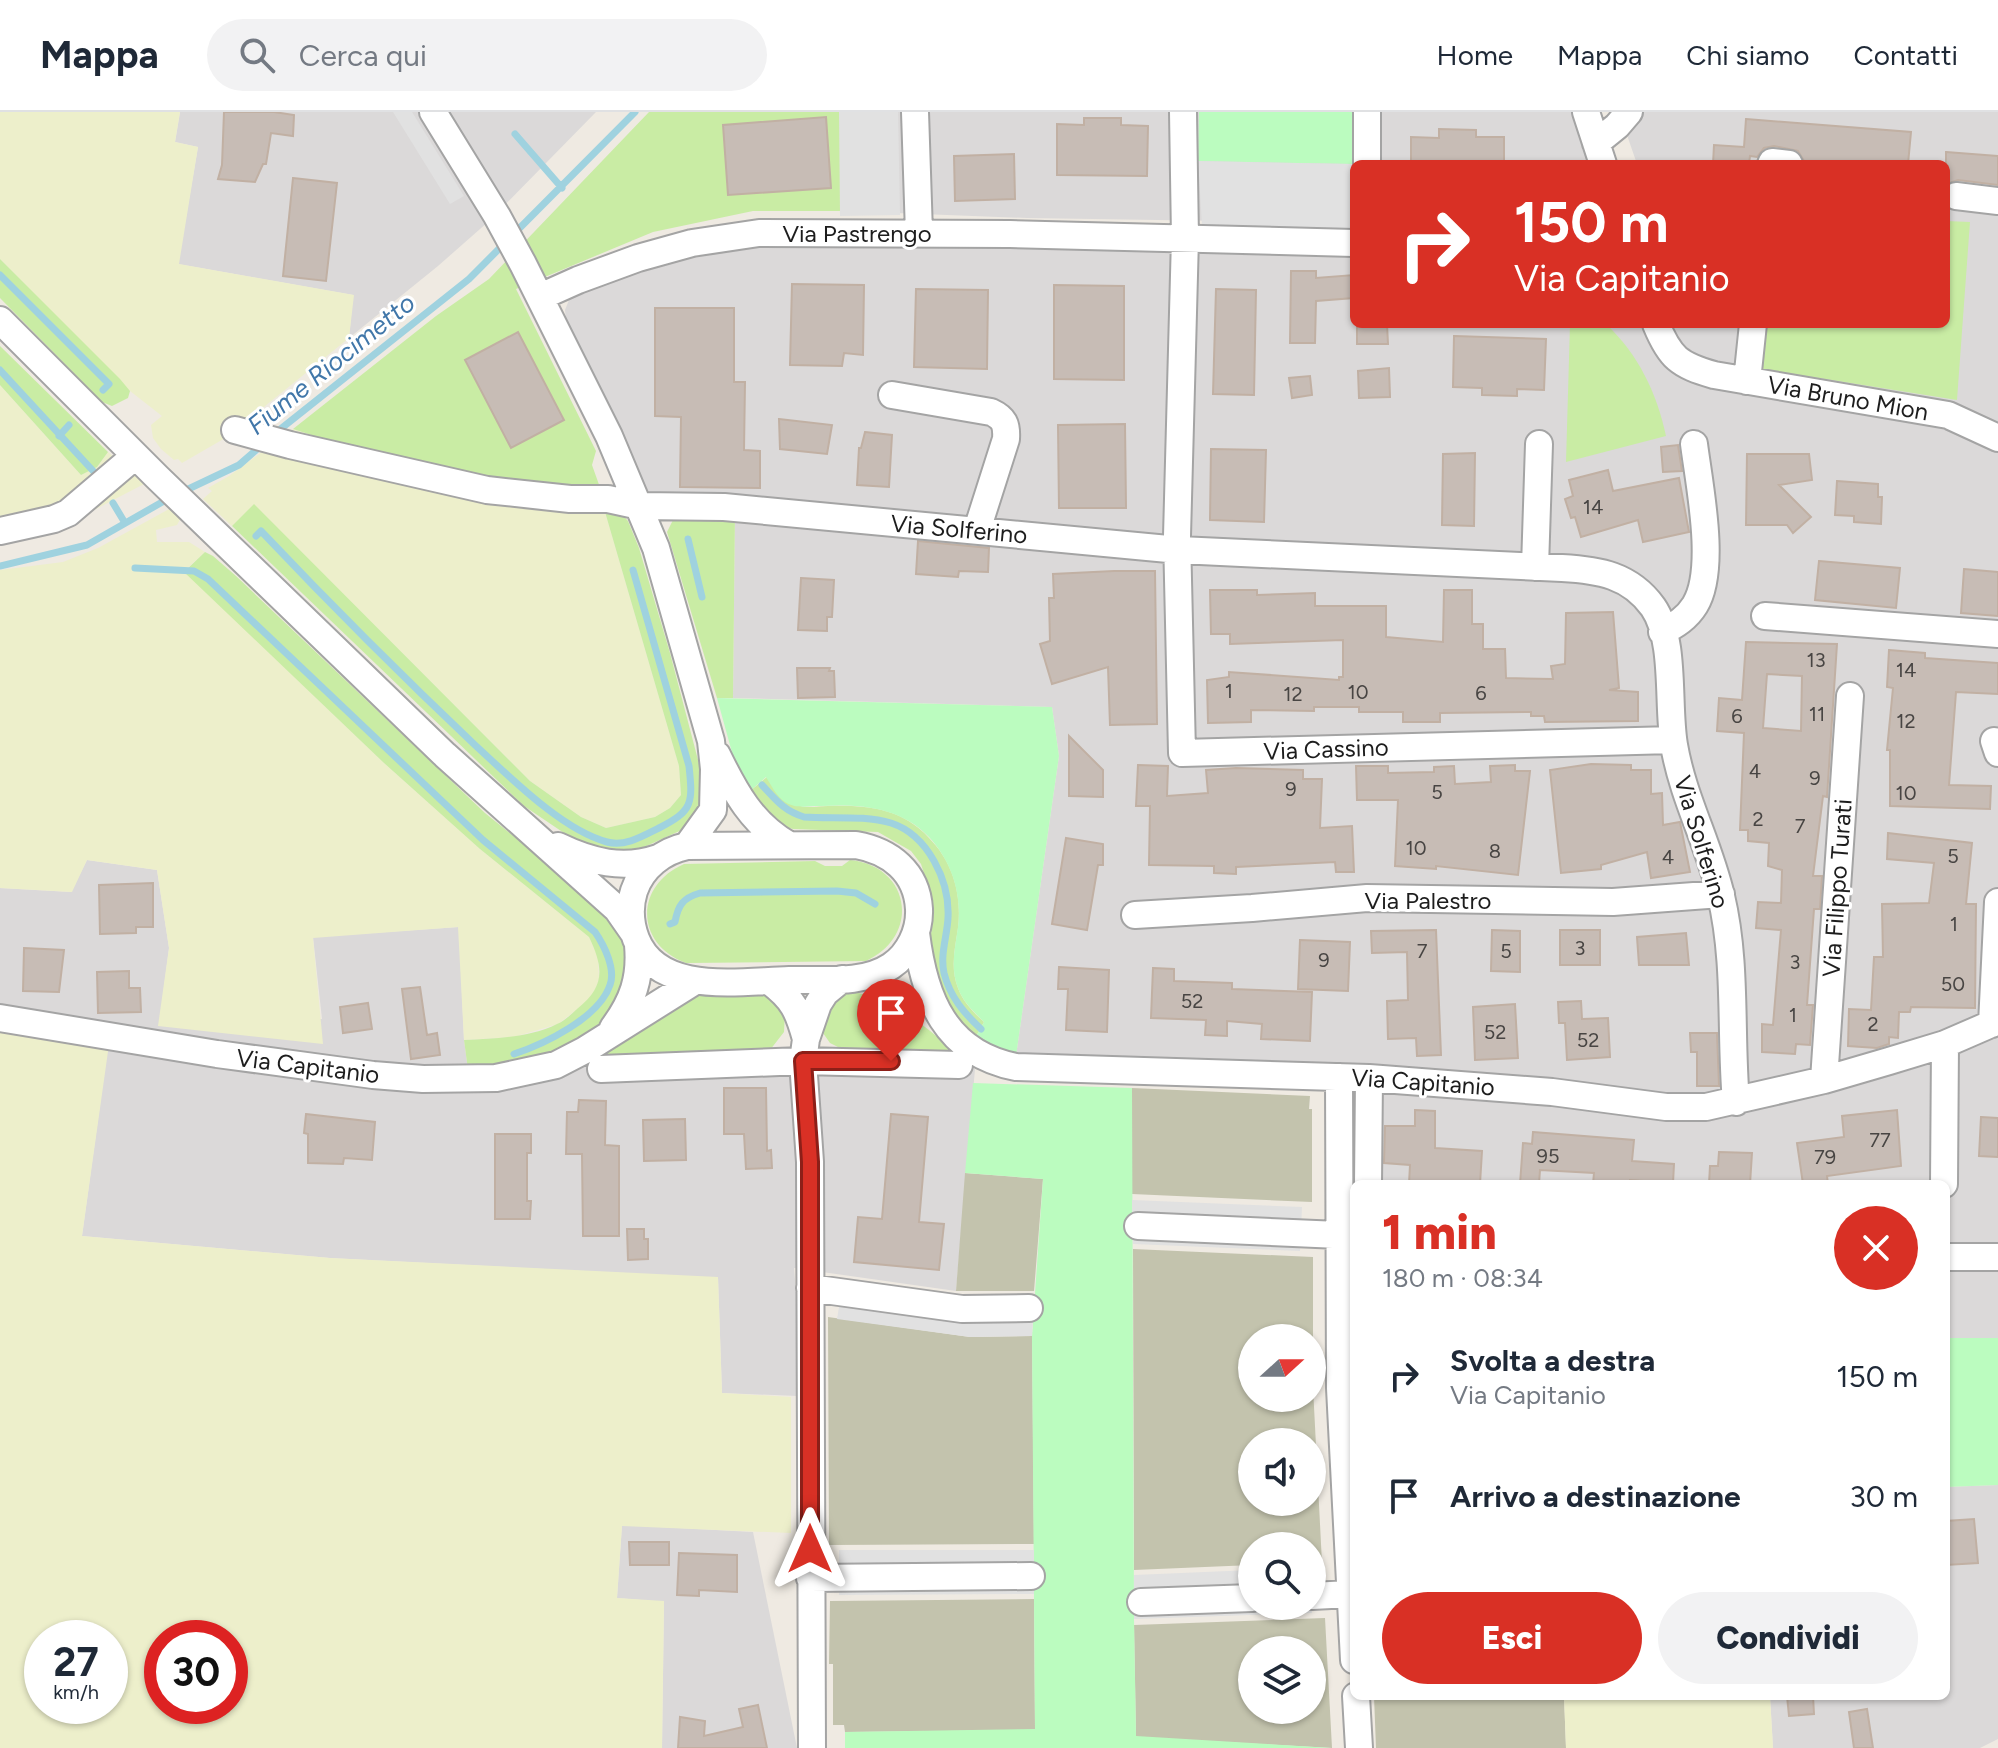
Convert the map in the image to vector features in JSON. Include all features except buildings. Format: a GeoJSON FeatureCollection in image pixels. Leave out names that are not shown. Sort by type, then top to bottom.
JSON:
{"type":"FeatureCollection","features":[{"type":"Feature","properties":{"kind":"street"},"geometry":{"type":"LineString","coordinates":[[433,112],[497,216],[540,297],[640,506],[668,585],[711,741],[713,810],[687,846],[641,864],[607,863],[588,859],[533,834]]}},
{"type":"Feature","properties":{"kind":"street"},"geometry":{"type":"LineString","coordinates":[[915,112],[919,233]]}},
{"type":"Feature","properties":{"kind":"street"},"geometry":{"type":"LineString","coordinates":[[1179,550],[1185,238],[1183,112]]}},
{"type":"Feature","properties":{"kind":"street"},"geometry":{"type":"LineString","coordinates":[[1367,112],[1367,160]]}},
{"type":"Feature","properties":{"kind":"street"},"geometry":{"type":"LineString","coordinates":[[1586,112],[1600,153]]}},
{"type":"Feature","properties":{"kind":"street"},"geometry":{"type":"LineString","coordinates":[[1600,153],[1629,112]]}},
{"type":"Feature","properties":{"kind":"street"},"geometry":{"type":"LineString","coordinates":[[1956,196],[1998,201]]}},
{"type":"Feature","properties":{"kind":"street","name":"Via Pastrengo"},"geometry":{"type":"LineString","coordinates":[[540,297],[638,258],[725,237],[789,232],[1350,243]]}},
{"type":"Feature","properties":{"kind":"street"},"geometry":{"type":"LineString","coordinates":[[0,320],[135,456],[445,755],[617,909],[650,962],[665,972],[695,981],[842,979],[878,973],[892,966],[902,957],[916,933]]}},
{"type":"Feature","properties":{"kind":"street","name":"Via Bruno Mion"},"geometry":{"type":"LineString","coordinates":[[1658,328],[1672,355],[1681,364],[1694,369],[1948,415],[1998,438]]}},
{"type":"Feature","properties":{"kind":"street"},"geometry":{"type":"LineString","coordinates":[[1747,381],[1753,328]]}},
{"type":"Feature","properties":{"kind":"street"},"geometry":{"type":"LineString","coordinates":[[892,395],[991,412],[1002,417],[1007,427],[1006,439],[977,530]]}},
{"type":"Feature","properties":{"kind":"street","name":"Via Solferino"},"geometry":{"type":"LineString","coordinates":[[235,430],[487,490],[570,499],[608,499],[640,506],[724,507],[1179,550],[1594,570],[1630,584],[1655,610],[1662,632],[1667,651],[1673,740],[1688,803],[1721,894],[1729,956],[1736,1102]]}},
{"type":"Feature","properties":{"kind":"street"},"geometry":{"type":"LineString","coordinates":[[1535,567],[1539,444]]}},
{"type":"Feature","properties":{"kind":"street"},"geometry":{"type":"LineString","coordinates":[[1662,632],[1681,622],[1690,612],[1702,587],[1706,551],[1694,444]]}},
{"type":"Feature","properties":{"kind":"street"},"geometry":{"type":"LineString","coordinates":[[0,531],[68,513],[135,456]]}},
{"type":"Feature","properties":{"kind":"street","name":"Via Cassino"},"geometry":{"type":"LineString","coordinates":[[1179,550],[1182,753],[1673,740]]}},
{"type":"Feature","properties":{"kind":"street"},"geometry":{"type":"LineString","coordinates":[[1765,616],[1998,634]]}},
{"type":"Feature","properties":{"kind":"street","name":"Via Filippo Turati"},"geometry":{"type":"LineString","coordinates":[[1824,1080],[1850,696]]}},
{"type":"Feature","properties":{"kind":"street"},"geometry":{"type":"LineString","coordinates":[[711,741],[747,810],[771,835],[789,845]]}},
{"type":"Feature","properties":{"kind":"street","name":"Via Capitanio"},"geometry":{"type":"LineString","coordinates":[[687,846],[856,845],[873,848],[891,857],[911,879],[917,892],[919,920],[916,933],[922,973],[943,1022],[967,1046],[999,1063],[1021,1067],[1369,1078],[1552,1092],[1666,1107],[1706,1107],[1824,1080],[1945,1044],[1995,1022]]}},
{"type":"Feature","properties":{"kind":"street","name":"Via Capitanio"},"geometry":{"type":"LineString","coordinates":[[609,1034],[632,999],[640,966],[630,917],[633,893],[646,870],[658,858]]}},
{"type":"Feature","properties":{"kind":"street","name":"Via Palestro"},"geometry":{"type":"LineString","coordinates":[[1135,915],[1367,898],[1613,902],[1721,894]]}},
{"type":"Feature","properties":{"kind":"street"},"geometry":{"type":"LineString","coordinates":[[1995,1022],[1998,902]]}},
{"type":"Feature","properties":{"kind":"street"},"geometry":{"type":"LineString","coordinates":[[804,1050],[825,993],[842,979]]}},
{"type":"Feature","properties":{"kind":"street","name":"Via Capitanio"},"geometry":{"type":"LineString","coordinates":[[0,1018],[217,1054],[373,1075],[481,1079],[521,1074],[556,1065],[695,981]]}},
{"type":"Feature","properties":{"kind":"street"},"geometry":{"type":"LineString","coordinates":[[769,981],[794,1004],[804,1050],[810,1162],[812,1748]]}},
{"type":"Feature","properties":{"kind":"street"},"geometry":{"type":"LineString","coordinates":[[1944,1180],[1945,1044]]}},
{"type":"Feature","properties":{"kind":"street"},"geometry":{"type":"LineString","coordinates":[[601,1069],[804,1050],[959,1065]]}},
{"type":"Feature","properties":{"kind":"street"},"geometry":{"type":"LineString","coordinates":[[1326,1595],[1350,1594],[1340,1388],[1339,1077]]}},
{"type":"Feature","properties":{"kind":"street"},"geometry":{"type":"LineString","coordinates":[[1368,1180],[1369,1078]]}},
{"type":"Feature","properties":{"kind":"street"},"geometry":{"type":"LineString","coordinates":[[1138,1226],[1339,1235]]}},
{"type":"Feature","properties":{"kind":"street"},"geometry":{"type":"LineString","coordinates":[[1950,1257],[1998,1257]]}},
{"type":"Feature","properties":{"kind":"street"},"geometry":{"type":"LineString","coordinates":[[810,1288],[962,1309],[1029,1308]]}},
{"type":"Feature","properties":{"kind":"street"},"geometry":{"type":"LineString","coordinates":[[810,1578],[1031,1576]]}},
{"type":"Feature","properties":{"kind":"street"},"geometry":{"type":"LineString","coordinates":[[1141,1602],[1238,1599]]}},
{"type":"Feature","properties":{"kind":"street"},"geometry":{"type":"LineString","coordinates":[[1356,1700],[1359,1748]]}},
{"type":"Feature","properties":{"kind":"shaded area"},"geometry":{"type":"Polygon","coordinates":[[[0,112],[180,112],[175,142],[198,147],[179,264],[354,295],[349,338],[227,437],[182,463],[174,460],[153,438],[151,425],[162,416],[130,391],[0,259],[0,112]]]}},
{"type":"Feature","properties":{"kind":"shaded area"},"geometry":{"type":"Polygon","coordinates":[[[180,112],[596,112],[488,222],[349,338],[353,295],[178,264],[198,147],[175,142],[180,112]]]}},
{"type":"Feature","properties":{"kind":"shaded area"},"geometry":{"type":"Polygon","coordinates":[[[393,112],[412,112],[464,196],[450,204],[393,112]]]}},
{"type":"Feature","properties":{"kind":"shaded area"},"geometry":{"type":"Polygon","coordinates":[[[839,112],[898,112],[900,215],[840,216],[839,112]]]}},
{"type":"Feature","properties":{"kind":"shaded area"},"geometry":{"type":"Polygon","coordinates":[[[840,112],[1573,112],[1589,160],[1350,160],[1350,223],[1027,218],[844,211],[840,112]]]}},
{"type":"Feature","properties":{"kind":"shaded area"},"geometry":{"type":"Polygon","coordinates":[[[1619,112],[1998,112],[1998,1338],[1950,1338],[1950,1180],[1356,1180],[1356,1091],[1159,1080],[1016,1056],[1059,756],[1052,707],[733,698],[735,514],[646,491],[566,320],[565,310],[577,292],[684,255],[780,242],[1350,248],[1350,328],[1950,328],[1950,160],[1636,160],[1619,112]]]}},
{"type":"Feature","properties":{"kind":"shaded area"},"geometry":{"type":"Polygon","coordinates":[[[1198,161],[1350,164],[1350,230],[1202,225],[1198,161]]]}},
{"type":"Feature","properties":{"kind":"shaded area"},"geometry":{"type":"Polygon","coordinates":[[[0,385],[81,475],[97,467],[108,452],[144,484],[73,521],[0,535],[0,385]]]}},
{"type":"Feature","properties":{"kind":"shaded area"},"geometry":{"type":"Polygon","coordinates":[[[293,429],[376,456],[603,505],[679,766],[681,795],[670,808],[655,817],[606,828],[581,817],[530,781],[254,505],[232,526],[203,499],[212,491],[208,488],[293,429]]]}},
{"type":"Feature","properties":{"kind":"shaded area"},"geometry":{"type":"Polygon","coordinates":[[[171,508],[182,516],[177,525],[156,530],[157,542],[189,542],[205,552],[184,571],[384,763],[480,849],[589,937],[598,956],[599,979],[593,997],[558,1024],[514,1037],[464,1040],[458,927],[313,938],[323,1044],[158,1026],[169,948],[157,870],[87,860],[72,892],[0,888],[0,570],[63,562],[98,548],[171,508]]]}},
{"type":"Feature","properties":{"kind":"shaded area"},"geometry":{"type":"Polygon","coordinates":[[[87,860],[157,870],[169,948],[159,1026],[322,1019],[313,937],[459,927],[468,1070],[521,1064],[758,1053],[898,1049],[955,1053],[975,1069],[956,1291],[794,1268],[798,1313],[798,1396],[722,1393],[718,1278],[330,1258],[82,1236],[111,1024],[0,1017],[0,888],[71,892],[87,860]]]}},
{"type":"Feature","properties":{"kind":"shaded area"},"geometry":{"type":"Polygon","coordinates":[[[0,1017],[112,1023],[82,1236],[330,1258],[718,1277],[722,1393],[791,1397],[791,1533],[622,1526],[617,1598],[664,1601],[662,1748],[0,1748],[0,1017]]]}},
{"type":"Feature","properties":{"kind":"shaded area"},"geometry":{"type":"Polygon","coordinates":[[[1132,1088],[1310,1096],[1312,1202],[1132,1194],[1132,1088]]]}},
{"type":"Feature","properties":{"kind":"shaded area"},"geometry":{"type":"Polygon","coordinates":[[[965,1173],[1043,1179],[1034,1291],[956,1291],[965,1173]]]}},
{"type":"Feature","properties":{"kind":"shaded area"},"geometry":{"type":"Polygon","coordinates":[[[1132,1200],[1302,1207],[1300,1251],[1133,1244],[1132,1200]]]}},
{"type":"Feature","properties":{"kind":"shaded area"},"geometry":{"type":"Polygon","coordinates":[[[1133,1249],[1313,1257],[1313,1324],[1238,1324],[1238,1412],[1314,1412],[1315,1428],[1238,1428],[1238,1516],[1320,1516],[1320,1532],[1238,1532],[1238,1566],[1134,1570],[1133,1249]]]}},
{"type":"Feature","properties":{"kind":"shaded area"},"geometry":{"type":"Polygon","coordinates":[[[840,1301],[1033,1318],[1032,1336],[970,1337],[837,1319],[840,1301]]]}},
{"type":"Feature","properties":{"kind":"shaded area"},"geometry":{"type":"Polygon","coordinates":[[[828,1317],[970,1337],[1032,1336],[1034,1544],[829,1545],[828,1317]]]}},
{"type":"Feature","properties":{"kind":"shaded area"},"geometry":{"type":"Polygon","coordinates":[[[1998,1485],[1998,1739],[1980,1748],[1773,1748],[1770,1700],[1950,1700],[1950,1487],[1998,1485]]]}},
{"type":"Feature","properties":{"kind":"shaded area"},"geometry":{"type":"Polygon","coordinates":[[[622,1525],[753,1532],[797,1748],[662,1748],[664,1602],[617,1598],[622,1525]]]}},
{"type":"Feature","properties":{"kind":"shaded area"},"geometry":{"type":"Polygon","coordinates":[[[839,1550],[1034,1550],[1034,1594],[839,1595],[839,1550]]]}},
{"type":"Feature","properties":{"kind":"shaded area"},"geometry":{"type":"Polygon","coordinates":[[[1238,1571],[1238,1615],[1134,1619],[1134,1575],[1238,1571]]]}},
{"type":"Feature","properties":{"kind":"shaded area"},"geometry":{"type":"Polygon","coordinates":[[[1034,1599],[1035,1730],[845,1732],[844,1725],[833,1725],[833,1664],[829,1664],[830,1601],[1034,1599]]]}},
{"type":"Feature","properties":{"kind":"shaded area"},"geometry":{"type":"Polygon","coordinates":[[[1325,1620],[1326,1636],[1238,1636],[1238,1724],[1326,1724],[1326,1637],[1332,1748],[1136,1737],[1134,1625],[1325,1620]]]}},
{"type":"Feature","properties":{"kind":"shaded area"},"geometry":{"type":"Polygon","coordinates":[[[1374,1700],[1564,1700],[1566,1748],[1376,1748],[1374,1700]]]}},
{"type":"Feature","properties":{"kind":"shaded area"},"geometry":{"type":"Polygon","coordinates":[[[1564,1700],[1770,1700],[1773,1748],[1566,1748],[1564,1700]]]}},
{"type":"Feature","properties":{"kind":"green space"},"geometry":{"type":"Polygon","coordinates":[[[649,112],[840,112],[844,211],[753,211],[653,232],[516,289],[596,451],[592,465],[602,493],[514,489],[376,456],[293,429],[436,316],[489,279],[649,112]]]}},
{"type":"Feature","properties":{"kind":"green space"},"geometry":{"type":"Polygon","coordinates":[[[1199,112],[1354,112],[1353,160],[1350,160],[1350,164],[1198,161],[1199,112]]]}},
{"type":"Feature","properties":{"kind":"green space"},"geometry":{"type":"Polygon","coordinates":[[[1950,221],[1970,222],[1957,400],[1762,369],[1766,328],[1950,328],[1950,221]]]}},
{"type":"Feature","properties":{"kind":"green space"},"geometry":{"type":"Polygon","coordinates":[[[0,259],[120,379],[130,391],[128,398],[112,406],[102,402],[0,298],[0,259]]]}},
{"type":"Feature","properties":{"kind":"green space"},"geometry":{"type":"Polygon","coordinates":[[[1570,328],[1610,328],[1628,348],[1645,375],[1666,436],[1566,462],[1570,328]]]}},
{"type":"Feature","properties":{"kind":"green space"},"geometry":{"type":"Polygon","coordinates":[[[0,346],[108,452],[97,467],[81,475],[0,385],[0,346]]]}},
{"type":"Feature","properties":{"kind":"green space"},"geometry":{"type":"Polygon","coordinates":[[[254,504],[530,781],[581,817],[606,828],[655,817],[670,808],[681,795],[679,766],[603,505],[621,513],[628,521],[639,548],[670,653],[703,779],[702,805],[684,829],[631,852],[615,853],[593,847],[564,833],[524,806],[232,526],[254,504]]]}},
{"type":"Feature","properties":{"kind":"green space"},"geometry":{"type":"Polygon","coordinates":[[[735,513],[733,698],[717,698],[667,532],[675,516],[735,513]]]}},
{"type":"Feature","properties":{"kind":"green space"},"geometry":{"type":"Polygon","coordinates":[[[205,552],[236,576],[485,813],[607,914],[623,944],[626,986],[618,1004],[597,1028],[568,1046],[537,1059],[510,1066],[468,1070],[464,1040],[512,1036],[546,1029],[563,1021],[586,1001],[593,993],[599,976],[597,958],[589,937],[480,849],[384,763],[184,572],[205,552]]]}},
{"type":"Feature","properties":{"kind":"green space"},"geometry":{"type":"Polygon","coordinates":[[[717,698],[1052,707],[1059,756],[1016,1056],[974,1040],[984,1022],[960,993],[954,973],[959,915],[957,891],[944,857],[929,837],[893,813],[851,806],[793,806],[779,797],[766,777],[750,791],[733,756],[717,698]]]}},
{"type":"Feature","properties":{"kind":"green space"},"geometry":{"type":"Polygon","coordinates":[[[767,777],[788,800],[801,806],[856,806],[895,814],[918,828],[937,847],[950,868],[959,903],[954,973],[960,993],[984,1022],[974,1040],[937,995],[930,940],[933,901],[921,864],[911,851],[878,832],[793,829],[779,825],[766,816],[750,791],[767,777]]]}},
{"type":"Feature","properties":{"kind":"green space"},"geometry":{"type":"Polygon","coordinates":[[[850,860],[870,865],[886,875],[902,903],[901,920],[895,936],[884,950],[866,961],[686,963],[657,943],[650,929],[647,915],[649,900],[656,886],[684,864],[815,861],[825,866],[842,866],[850,860]]]}},
{"type":"Feature","properties":{"kind":"green space"},"geometry":{"type":"Polygon","coordinates":[[[852,992],[894,1007],[933,1033],[955,1053],[898,1049],[844,1050],[830,1043],[823,1033],[821,1020],[838,994],[852,992]]]}},
{"type":"Feature","properties":{"kind":"green space"},"geometry":{"type":"Polygon","coordinates":[[[761,993],[774,998],[785,1013],[784,1032],[770,1050],[591,1061],[690,995],[761,993]]]}},
{"type":"Feature","properties":{"kind":"green space"},"geometry":{"type":"Polygon","coordinates":[[[973,1083],[1132,1088],[1136,1736],[1332,1748],[845,1748],[845,1732],[1035,1729],[1032,1336],[1043,1179],[965,1173],[973,1083]]]}},
{"type":"Feature","properties":{"kind":"green space"},"geometry":{"type":"Polygon","coordinates":[[[1950,1338],[1998,1338],[1998,1485],[1950,1487],[1950,1338]]]}},
{"type":"Feature","properties":{"kind":"waterway","name":"Fiume Riocimetto"},"geometry":{"type":"LineString","coordinates":[[273,435],[469,279],[635,112]]}},
{"type":"Feature","properties":{"kind":"waterway"},"geometry":{"type":"LineString","coordinates":[[515,134],[562,188]]}},
{"type":"Feature","properties":{"kind":"waterway"},"geometry":{"type":"LineString","coordinates":[[0,275],[109,384],[103,390]]}},
{"type":"Feature","properties":{"kind":"waterway"},"geometry":{"type":"LineString","coordinates":[[0,370],[95,473]]}},
{"type":"Feature","properties":{"kind":"waterway"},"geometry":{"type":"LineString","coordinates":[[59,436],[69,425]]}},
{"type":"Feature","properties":{"kind":"waterway","name":"Fiume Riocimetto"},"geometry":{"type":"LineString","coordinates":[[182,492],[239,465],[264,443]]}},
{"type":"Feature","properties":{"kind":"waterway","name":"Fiume Riocimetto"},"geometry":{"type":"LineString","coordinates":[[0,566],[87,545],[171,497]]}},
{"type":"Feature","properties":{"kind":"waterway"},"geometry":{"type":"LineString","coordinates":[[113,503],[125,523]]}},
{"type":"Feature","properties":{"kind":"waterway"},"geometry":{"type":"LineString","coordinates":[[256,536],[261,531],[394,667],[521,787],[572,826],[590,836],[614,843],[634,840],[679,816],[688,804],[691,789],[689,766],[633,570]]}},
{"type":"Feature","properties":{"kind":"waterway"},"geometry":{"type":"LineString","coordinates":[[688,539],[702,597]]}},
{"type":"Feature","properties":{"kind":"waterway"},"geometry":{"type":"LineString","coordinates":[[135,568],[194,571],[208,579],[483,840],[595,932],[605,950],[611,972],[610,985],[604,997],[583,1019],[569,1028],[514,1054]]}},
{"type":"Feature","properties":{"kind":"waterway"},"geometry":{"type":"LineString","coordinates":[[762,785],[797,815],[891,823],[904,829],[926,849],[941,875],[948,904],[944,973],[958,1004],[981,1029]]}},
{"type":"Feature","properties":{"kind":"waterway"},"geometry":{"type":"LineString","coordinates":[[670,924],[675,922],[682,903],[700,893],[837,891],[856,893],[875,904]]}},
{"type":"Feature","properties":{"kind":"route"},"geometry":{"type":"LineString","coordinates":[[810,1549],[810,1162],[803,1061],[891,1061]]}}]}
